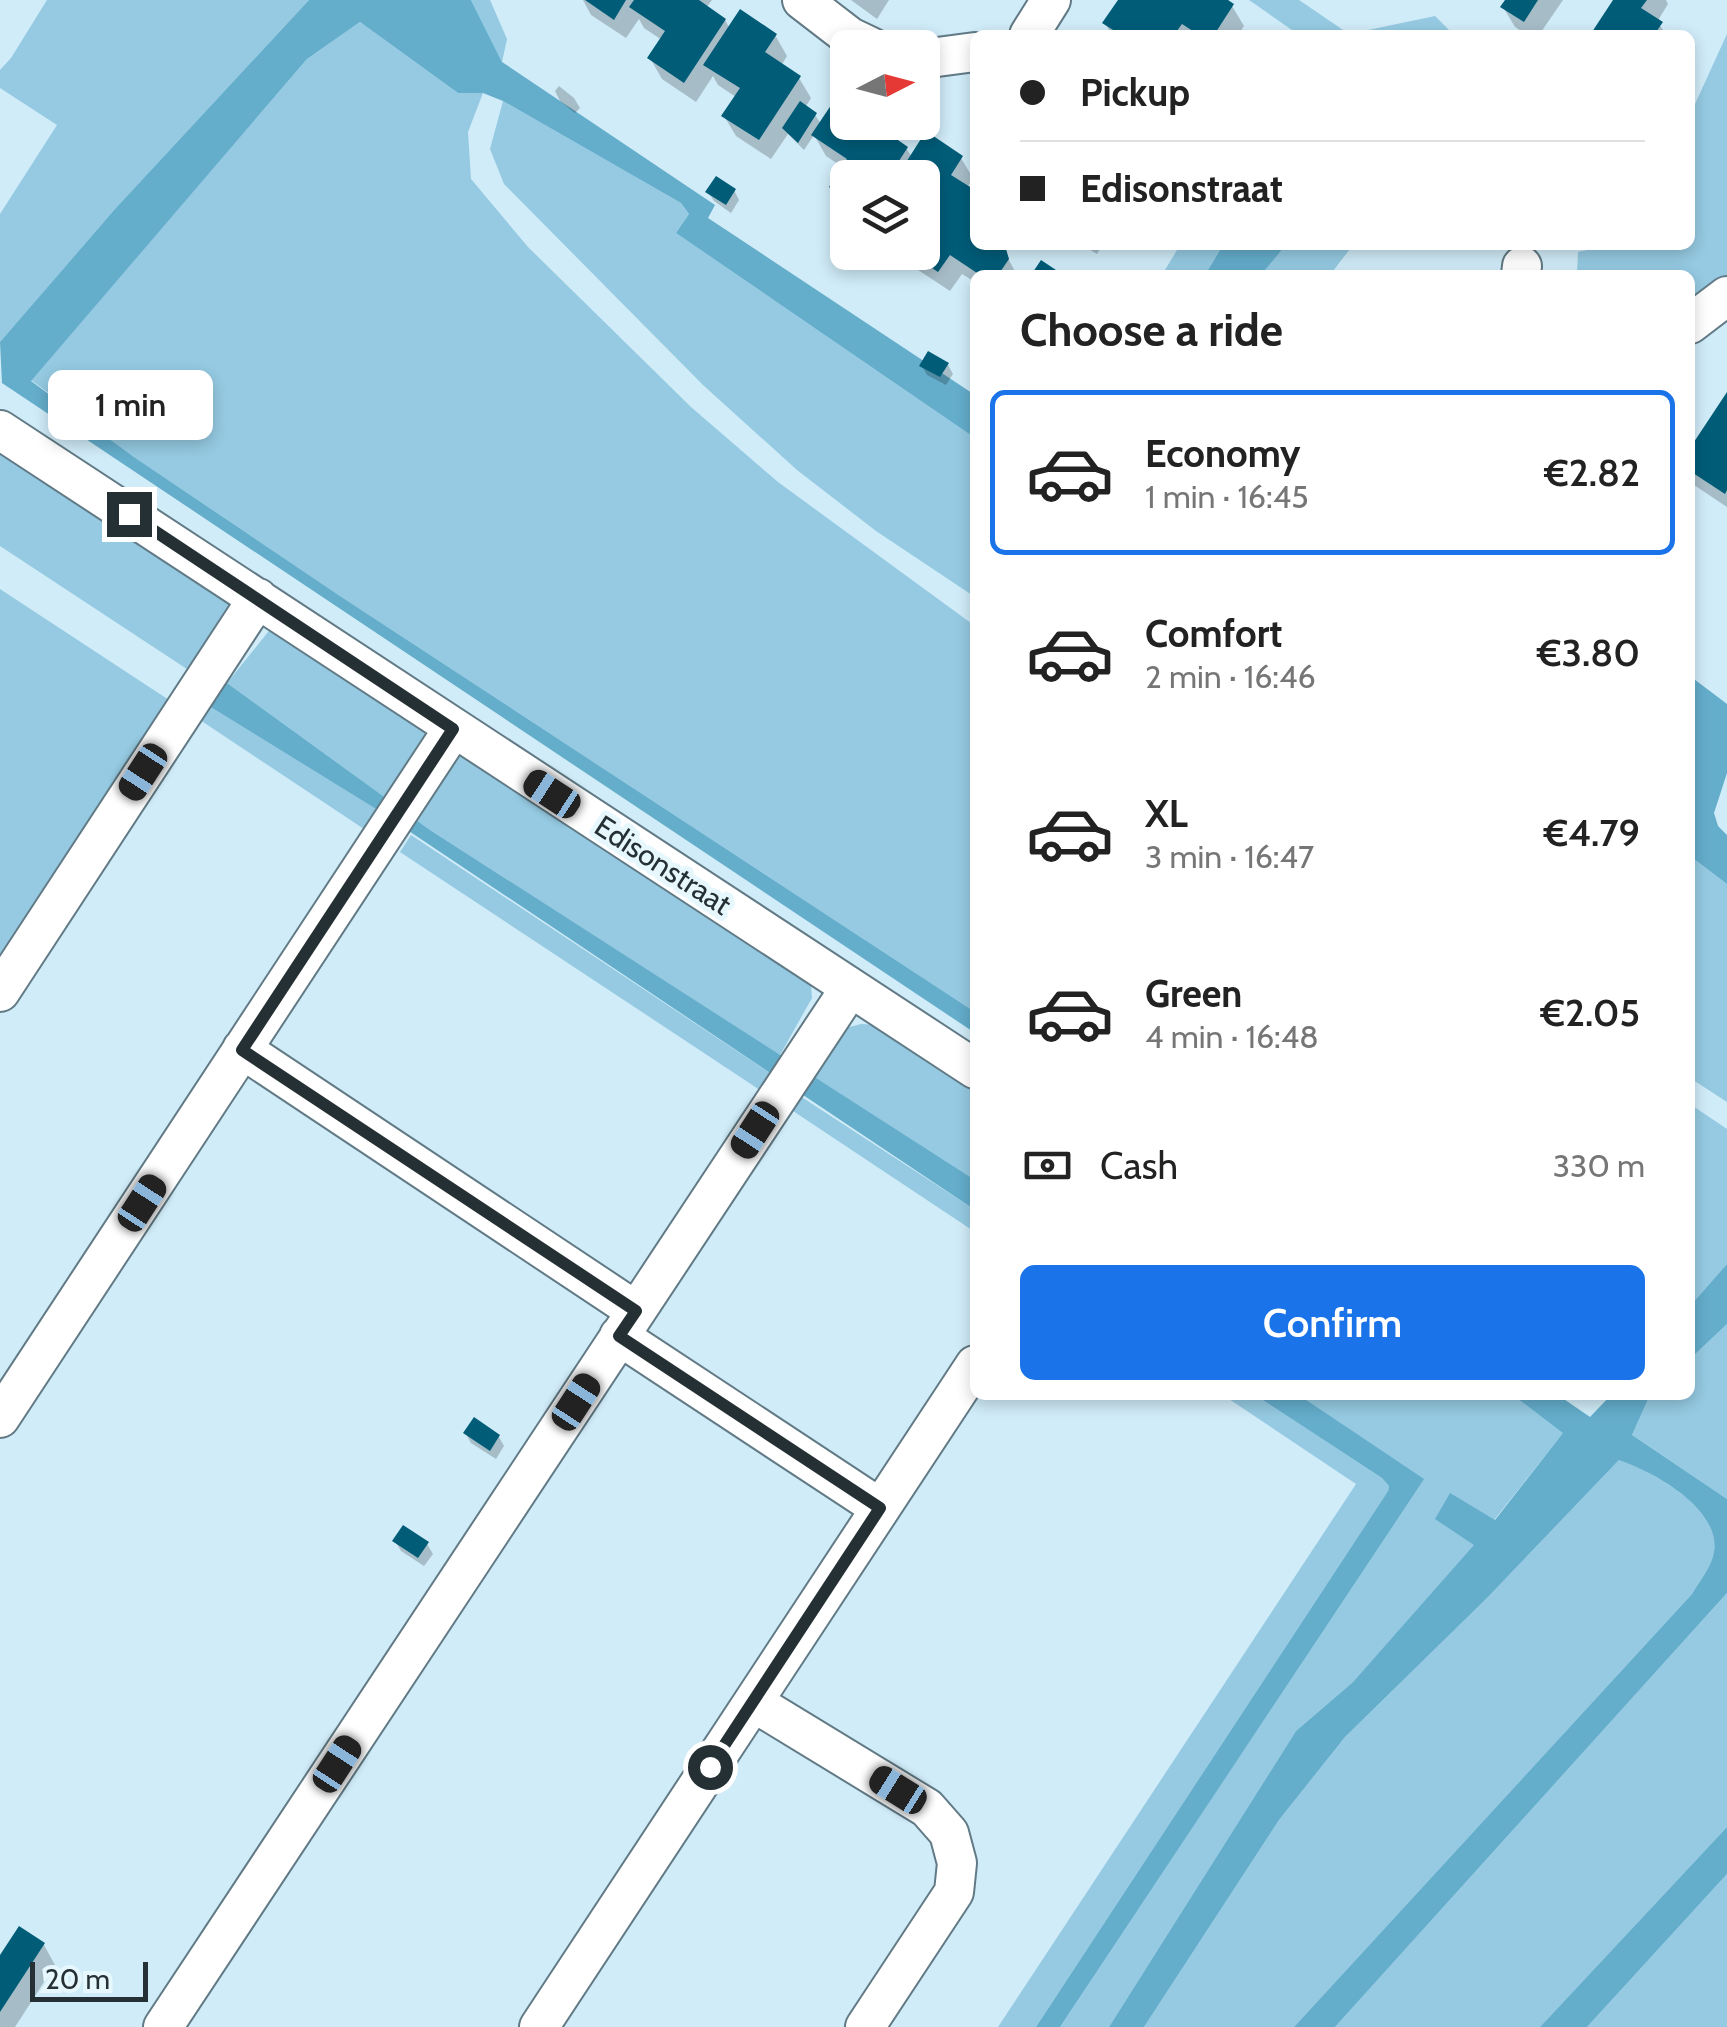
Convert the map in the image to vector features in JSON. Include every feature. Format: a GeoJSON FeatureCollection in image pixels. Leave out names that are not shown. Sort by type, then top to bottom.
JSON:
{"type":"FeatureCollection","features":[{"type":"Feature","properties":{"kind":"street"},"geometry":{"type":"LineString","coordinates":[[802,0],[842,30]]}},
{"type":"Feature","properties":{"kind":"street"},"geometry":{"type":"LineString","coordinates":[[1032,30],[1051,0]]}},
{"type":"Feature","properties":{"kind":"street"},"geometry":{"type":"LineString","coordinates":[[940,57],[970,53]]}},
{"type":"Feature","properties":{"kind":"street"},"geometry":{"type":"LineString","coordinates":[[1695,320],[1727,296]]}},
{"type":"Feature","properties":{"kind":"street","name":"Edisonstraat"},"geometry":{"type":"LineString","coordinates":[[0,430],[970,1066]]}},
{"type":"Feature","properties":{"kind":"street"},"geometry":{"type":"LineString","coordinates":[[0,992],[258,598]]}},
{"type":"Feature","properties":{"kind":"street"},"geometry":{"type":"LineString","coordinates":[[0,1418],[453,729]]}},
{"type":"Feature","properties":{"kind":"street"},"geometry":{"type":"LineString","coordinates":[[163,2027],[850,988]]}},
{"type":"Feature","properties":{"kind":"street"},"geometry":{"type":"LineString","coordinates":[[242,1050],[880,1508]]}},
{"type":"Feature","properties":{"kind":"street"},"geometry":{"type":"LineString","coordinates":[[539,2027],[970,1373]]}},
{"type":"Feature","properties":{"kind":"street"},"geometry":{"type":"LineString","coordinates":[[753,1702],[927,1808],[949,1833],[957,1863],[954,1892],[865,2027]]}},
{"type":"Feature","properties":{"kind":"shaded area"},"geometry":{"type":"Polygon","coordinates":[[[47,0],[309,0],[115,209],[0,342],[0,214],[57,125],[0,88],[0,70],[47,0]]]}},
{"type":"Feature","properties":{"kind":"shaded area"},"geometry":{"type":"Polygon","coordinates":[[[309,0],[471,0],[502,62],[715,205],[708,218],[970,392],[970,435],[676,233],[689,214],[681,203],[503,101],[483,93],[458,93],[360,22],[307,59],[31,381],[134,457],[340,596],[970,1009],[970,1030],[2,383],[0,342],[115,209],[309,0]]]}},
{"type":"Feature","properties":{"kind":"shaded area"},"geometry":{"type":"Polygon","coordinates":[[[471,0],[490,0],[507,39],[502,62],[471,0]]]}},
{"type":"Feature","properties":{"kind":"shaded area"},"geometry":{"type":"Polygon","coordinates":[[[1249,0],[1299,0],[1343,30],[1292,30],[1249,0]]]}},
{"type":"Feature","properties":{"kind":"shaded area"},"geometry":{"type":"Polygon","coordinates":[[[1435,16],[1449,30],[1368,30],[1435,16]]]}},
{"type":"Feature","properties":{"kind":"shaded area"},"geometry":{"type":"Polygon","coordinates":[[[360,22],[458,93],[483,93],[468,132],[471,179],[528,247],[691,407],[778,482],[970,622],[970,1009],[340,596],[134,457],[31,380],[307,59],[360,22]]]}},
{"type":"Feature","properties":{"kind":"shaded area"},"geometry":{"type":"Polygon","coordinates":[[[1727,34],[1727,286],[1695,316],[1695,270],[1577,270],[1578,252],[1587,250],[1695,250],[1695,104],[1727,34]]]}},
{"type":"Feature","properties":{"kind":"shaded area"},"geometry":{"type":"Polygon","coordinates":[[[503,101],[681,203],[689,214],[676,233],[970,435],[970,594],[876,531],[797,470],[703,385],[504,184],[490,149],[503,101]]]}},
{"type":"Feature","properties":{"kind":"shaded area"},"geometry":{"type":"Polygon","coordinates":[[[1177,250],[1220,250],[1208,270],[1165,270],[1177,250]]]}},
{"type":"Feature","properties":{"kind":"shaded area"},"geometry":{"type":"Polygon","coordinates":[[[1220,250],[1282,250],[1265,270],[1208,270],[1220,250]]]}},
{"type":"Feature","properties":{"kind":"shaded area"},"geometry":{"type":"Polygon","coordinates":[[[1282,250],[1349,250],[1334,270],[1265,270],[1282,250]]]}},
{"type":"Feature","properties":{"kind":"shaded area"},"geometry":{"type":"Polygon","coordinates":[[[0,442],[243,608],[199,677],[0,546],[0,442]]]}},
{"type":"Feature","properties":{"kind":"shaded area"},"geometry":{"type":"Polygon","coordinates":[[[0,589],[169,700],[0,955],[0,589]]]}},
{"type":"Feature","properties":{"kind":"shaded area"},"geometry":{"type":"Polygon","coordinates":[[[276,622],[810,971],[812,998],[780,1055],[430,830],[227,683],[276,622]]]}},
{"type":"Feature","properties":{"kind":"shaded area"},"geometry":{"type":"Polygon","coordinates":[[[1695,680],[1727,704],[1727,773],[1714,813],[1718,826],[1727,835],[1727,884],[1695,860],[1695,680]]]}},
{"type":"Feature","properties":{"kind":"shaded area"},"geometry":{"type":"Polygon","coordinates":[[[227,683],[430,830],[970,1177],[970,1207],[376,809],[209,706],[227,683]]]}},
{"type":"Feature","properties":{"kind":"shaded area"},"geometry":{"type":"Polygon","coordinates":[[[209,706],[376,809],[364,829],[200,720],[209,706]]]}},
{"type":"Feature","properties":{"kind":"shaded area"},"geometry":{"type":"Polygon","coordinates":[[[411,835],[773,1075],[766,1094],[400,852],[411,835]]]}},
{"type":"Feature","properties":{"kind":"shaded area"},"geometry":{"type":"Polygon","coordinates":[[[1695,860],[1727,884],[1727,1102],[1695,1081],[1695,860]]]}},
{"type":"Feature","properties":{"kind":"shaded area"},"geometry":{"type":"Polygon","coordinates":[[[879,1025],[970,1083],[970,1177],[808,1073],[842,1029],[879,1025]]]}},
{"type":"Feature","properties":{"kind":"shaded area"},"geometry":{"type":"Polygon","coordinates":[[[800,1096],[970,1207],[970,1229],[790,1109],[800,1096]]]}},
{"type":"Feature","properties":{"kind":"shaded area"},"geometry":{"type":"Polygon","coordinates":[[[1695,1107],[1727,1129],[1727,1264],[1695,1300],[1695,1107]]]}},
{"type":"Feature","properties":{"kind":"shaded area"},"geometry":{"type":"Polygon","coordinates":[[[1727,1264],[1727,1324],[1695,1354],[1695,1300],[1727,1264]]]}},
{"type":"Feature","properties":{"kind":"shaded area"},"geometry":{"type":"Polygon","coordinates":[[[1727,1324],[1727,1499],[1632,1435],[1648,1400],[1695,1400],[1695,1354],[1727,1324]]]}},
{"type":"Feature","properties":{"kind":"shaded area"},"geometry":{"type":"Polygon","coordinates":[[[1230,1400],[1263,1400],[1382,1478],[1389,1486],[1388,1491],[1036,2027],[998,2027],[1356,1484],[1230,1400]]]}},
{"type":"Feature","properties":{"kind":"shaded area"},"geometry":{"type":"Polygon","coordinates":[[[1263,1400],[1306,1400],[1424,1479],[1060,2027],[1036,2027],[1388,1491],[1389,1486],[1263,1400]]]}},
{"type":"Feature","properties":{"kind":"shaded area"},"geometry":{"type":"Polygon","coordinates":[[[1306,1400],[1520,1400],[1564,1432],[1494,1520],[1450,1494],[1475,1545],[1353,1682],[1296,1731],[1109,2027],[1060,2027],[1423,1479],[1306,1400]]]}},
{"type":"Feature","properties":{"kind":"shaded area"},"geometry":{"type":"Polygon","coordinates":[[[1520,1400],[1565,1400],[1590,1417],[1606,1400],[1648,1400],[1632,1435],[1727,1499],[1727,1593],[1335,2027],[1294,2027],[1692,1594],[1705,1574],[1714,1552],[1707,1521],[1682,1494],[1650,1473],[1619,1460],[1487,1598],[1345,1737],[1279,1820],[1144,2027],[1109,2027],[1296,1731],[1353,1682],[1474,1545],[1435,1519],[1450,1493],[1495,1520],[1563,1433],[1520,1400]]]}},
{"type":"Feature","properties":{"kind":"shaded area"},"geometry":{"type":"Polygon","coordinates":[[[1620,1459],[1667,1483],[1707,1521],[1714,1552],[1692,1594],[1294,2027],[1144,2027],[1279,1820],[1345,1737],[1487,1598],[1620,1459]]]}},
{"type":"Feature","properties":{"kind":"shaded area"},"geometry":{"type":"Polygon","coordinates":[[[1727,1593],[1727,1827],[1540,2027],[1335,2027],[1727,1593]]]}},
{"type":"Feature","properties":{"kind":"shaded area"},"geometry":{"type":"Polygon","coordinates":[[[1727,1827],[1727,1874],[1587,2027],[1540,2027],[1727,1827]]]}},
{"type":"Feature","properties":{"kind":"shaded area"},"geometry":{"type":"Polygon","coordinates":[[[1727,1874],[1727,2027],[1587,2027],[1727,1874]]]}},
{"type":"Feature","properties":{"kind":"building"},"geometry":{"type":"Polygon","coordinates":[[[585,0],[626,0],[614,20],[585,0]]]}},
{"type":"Feature","properties":{"kind":"building"},"geometry":{"type":"Polygon","coordinates":[[[634,0],[699,0],[726,19],[684,83],[647,58],[665,31],[629,7],[634,0]]]}},
{"type":"Feature","properties":{"kind":"building"},"geometry":{"type":"Polygon","coordinates":[[[1118,0],[1228,0],[1234,4],[1217,30],[1191,30],[1182,24],[1178,30],[1113,30],[1102,23],[1118,0]]]}},
{"type":"Feature","properties":{"kind":"building"},"geometry":{"type":"Polygon","coordinates":[[[1505,0],[1538,0],[1524,22],[1500,7],[1505,0]]]}},
{"type":"Feature","properties":{"kind":"building"},"geometry":{"type":"Polygon","coordinates":[[[1613,0],[1647,0],[1641,8],[1663,22],[1657,30],[1593,30],[1613,0]]]}},
{"type":"Feature","properties":{"kind":"building"},"geometry":{"type":"Polygon","coordinates":[[[740,9],[777,34],[765,52],[801,76],[759,140],[721,116],[740,88],[703,65],[740,9]]]}},
{"type":"Feature","properties":{"kind":"building"},"geometry":{"type":"Polygon","coordinates":[[[800,101],[817,113],[798,143],[782,128],[800,101]]]}},
{"type":"Feature","properties":{"kind":"building"},"geometry":{"type":"Polygon","coordinates":[[[830,107],[830,140],[898,140],[908,147],[900,160],[846,160],[811,135],[830,107]]]}},
{"type":"Feature","properties":{"kind":"building"},"geometry":{"type":"Polygon","coordinates":[[[920,140],[939,140],[963,156],[951,175],[970,187],[970,250],[1006,250],[1009,259],[1001,270],[972,270],[950,255],[940,269],[940,160],[907,160],[920,140]]]}},
{"type":"Feature","properties":{"kind":"building"},"geometry":{"type":"Polygon","coordinates":[[[716,176],[736,189],[726,205],[705,192],[716,176]]]}},
{"type":"Feature","properties":{"kind":"building"},"geometry":{"type":"Polygon","coordinates":[[[1041,260],[1056,270],[1034,270],[1041,260]]]}},
{"type":"Feature","properties":{"kind":"building"},"geometry":{"type":"Polygon","coordinates":[[[928,351],[949,363],[940,377],[919,366],[928,351]]]}},
{"type":"Feature","properties":{"kind":"building"},"geometry":{"type":"Polygon","coordinates":[[[1727,392],[1725,494],[1695,474],[1695,440],[1727,392]]]}},
{"type":"Feature","properties":{"kind":"building"},"geometry":{"type":"Polygon","coordinates":[[[474,1417],[500,1435],[490,1451],[463,1433],[474,1417]]]}},
{"type":"Feature","properties":{"kind":"building"},"geometry":{"type":"Polygon","coordinates":[[[403,1525],[429,1542],[418,1558],[392,1541],[403,1525]]]}},
{"type":"Feature","properties":{"kind":"building"},"geometry":{"type":"Polygon","coordinates":[[[19,1926],[45,1943],[0,2012],[0,1955],[19,1926]]]}},
{"type":"Feature","properties":{"kind":"route"},"geometry":{"type":"LineString","coordinates":[[129,514],[453,729],[242,1050],[636,1311],[619,1336],[880,1508],[710,1767]]}}]}
